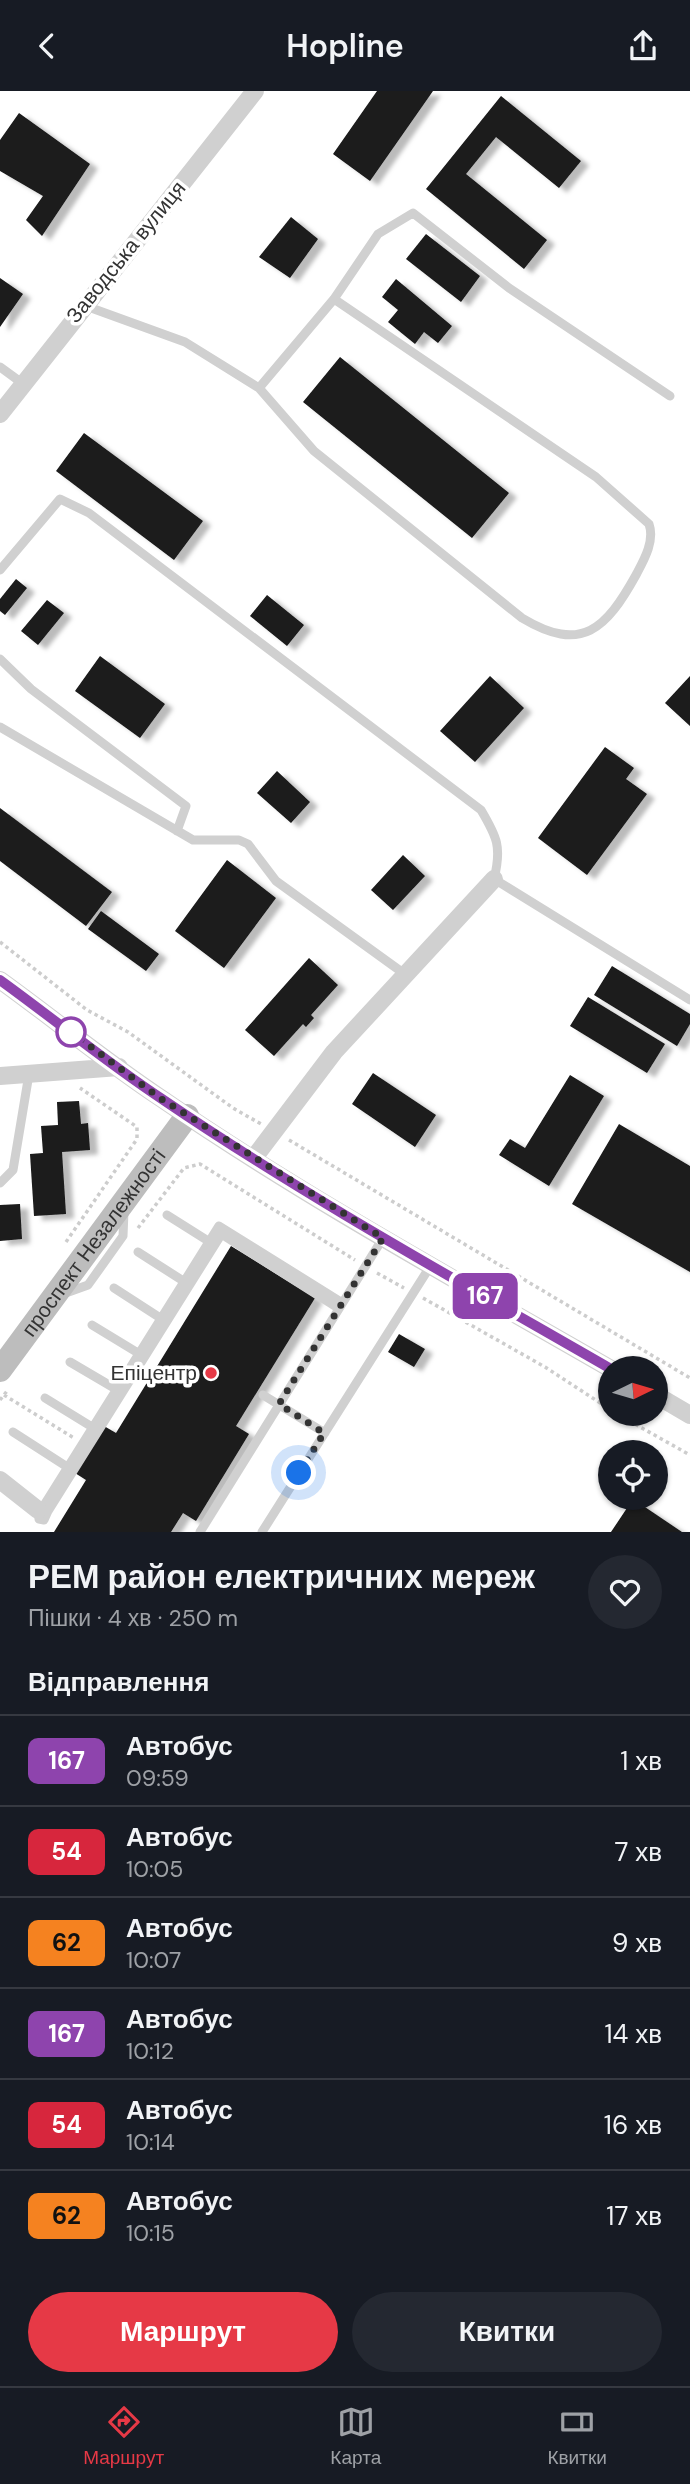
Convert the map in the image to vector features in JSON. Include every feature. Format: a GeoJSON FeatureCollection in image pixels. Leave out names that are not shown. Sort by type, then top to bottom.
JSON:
{"type":"FeatureCollection","features":[{"type":"Feature","properties":{"kind":"main road","name":"проспект Незалежності"},"geometry":{"type":"LineString","coordinates":[[0,1370],[187,1116]]}},
{"type":"Feature","properties":{"kind":"street","name":"Заводська вулиця"},"geometry":{"type":"LineString","coordinates":[[0,414],[83,305],[255,91]]}},
{"type":"Feature","properties":{"kind":"street"},"geometry":{"type":"LineString","coordinates":[[253,1159],[334,1052],[494,879]]}},
{"type":"Feature","properties":{"kind":"street"},"geometry":{"type":"LineString","coordinates":[[0,980],[187,1116],[253,1159],[383,1238],[598,1361]]}},
{"type":"Feature","properties":{"kind":"street"},"geometry":{"type":"LineString","coordinates":[[0,1076],[119,1067]]}},
{"type":"Feature","properties":{"kind":"street"},"geometry":{"type":"LineString","coordinates":[[668,1402],[690,1415]]}},
{"type":"Feature","properties":{"kind":"street"},"geometry":{"type":"LineString","coordinates":[[0,1479],[43,1510]]}},
{"type":"Feature","properties":{"kind":"lane"},"geometry":{"type":"LineString","coordinates":[[259,388],[334,299],[378,234],[413,213],[509,288],[670,396]]}},
{"type":"Feature","properties":{"kind":"lane"},"geometry":{"type":"LineString","coordinates":[[83,305],[185,342],[259,388],[314,451],[522,618],[543,631],[564,637],[594,629],[617,608],[645,559],[652,532],[649,524],[596,477],[334,299]]}},
{"type":"Feature","properties":{"kind":"lane"},"geometry":{"type":"LineString","coordinates":[[0,367],[22,383]]}},
{"type":"Feature","properties":{"kind":"lane"},"geometry":{"type":"LineString","coordinates":[[0,569],[60,499],[89,513],[481,810],[497,837],[499,860],[494,879],[690,1000]]}},
{"type":"Feature","properties":{"kind":"lane"},"geometry":{"type":"LineString","coordinates":[[0,659],[31,689],[186,806],[177,831]]}},
{"type":"Feature","properties":{"kind":"lane"},"geometry":{"type":"LineString","coordinates":[[0,727],[193,840],[239,839],[248,844],[276,881],[406,975]]}},
{"type":"Feature","properties":{"kind":"lane"},"geometry":{"type":"LineString","coordinates":[[0,1183],[13,1170],[29,1074]]}},
{"type":"Feature","properties":{"kind":"lane"},"geometry":{"type":"LineString","coordinates":[[167,1215],[212,1243]]}},
{"type":"Feature","properties":{"kind":"lane"},"geometry":{"type":"LineString","coordinates":[[43,1510],[212,1243],[219,1226],[223,1232],[339,1305]]}},
{"type":"Feature","properties":{"kind":"lane"},"geometry":{"type":"LineString","coordinates":[[200,1532],[383,1238]]}},
{"type":"Feature","properties":{"kind":"lane"},"geometry":{"type":"LineString","coordinates":[[138,1252],[187,1283]]}},
{"type":"Feature","properties":{"kind":"lane"},"geometry":{"type":"LineString","coordinates":[[262,1532],[431,1265]]}},
{"type":"Feature","properties":{"kind":"lane"},"geometry":{"type":"LineString","coordinates":[[114,1288],[164,1320]]}},
{"type":"Feature","properties":{"kind":"lane"},"geometry":{"type":"LineString","coordinates":[[92,1325],[142,1355]]}},
{"type":"Feature","properties":{"kind":"lane"},"geometry":{"type":"LineString","coordinates":[[70,1362],[119,1391]]}},
{"type":"Feature","properties":{"kind":"lane"},"geometry":{"type":"LineString","coordinates":[[264,1395],[324,1433]]}},
{"type":"Feature","properties":{"kind":"lane"},"geometry":{"type":"LineString","coordinates":[[45,1398],[95,1429]]}},
{"type":"Feature","properties":{"kind":"lane"},"geometry":{"type":"LineString","coordinates":[[71,1469],[82,1444],[95,1429]]}},
{"type":"Feature","properties":{"kind":"lane"},"geometry":{"type":"LineString","coordinates":[[13,1432],[71,1469]]}},
{"type":"Feature","properties":{"kind":"path"},"geometry":{"type":"LineString","coordinates":[[0,942],[87,1010],[128,1032],[233,1108],[690,1378]]}},
{"type":"Feature","properties":{"kind":"path"},"geometry":{"type":"LineString","coordinates":[[61,1249],[137,1139],[137,1127],[79,1087]]}},
{"type":"Feature","properties":{"kind":"path"},"geometry":{"type":"LineString","coordinates":[[4,1395],[82,1444]]}},
{"type":"Feature","properties":{"kind":"path"},"geometry":{"type":"LineString","coordinates":[[638,1426],[690,1455]]}},
{"type":"Feature","properties":{"kind":"building"},"geometry":{"type":"Polygon","coordinates":[[[377,91],[433,91],[370,181],[333,154],[377,91]]]}},
{"type":"Feature","properties":{"kind":"building"},"geometry":{"type":"Polygon","coordinates":[[[501,96],[581,161],[559,188],[496,137],[466,174],[547,240],[524,269],[426,189],[501,96]]]}},
{"type":"Feature","properties":{"kind":"building"},"geometry":{"type":"Polygon","coordinates":[[[19,113],[90,164],[42,236],[26,220],[43,196],[0,171],[0,140],[19,113]]]}},
{"type":"Feature","properties":{"kind":"building"},"geometry":{"type":"Polygon","coordinates":[[[291,217],[318,239],[290,278],[259,257],[291,217]]]}},
{"type":"Feature","properties":{"kind":"building"},"geometry":{"type":"Polygon","coordinates":[[[426,234],[480,276],[461,302],[406,259],[426,234]]]}},
{"type":"Feature","properties":{"kind":"building"},"geometry":{"type":"Polygon","coordinates":[[[0,278],[23,294],[0,327],[0,278]]]}},
{"type":"Feature","properties":{"kind":"building"},"geometry":{"type":"Polygon","coordinates":[[[396,279],[452,326],[438,343],[424,332],[415,344],[388,322],[398,310],[382,297],[396,279]]]}},
{"type":"Feature","properties":{"kind":"building"},"geometry":{"type":"Polygon","coordinates":[[[340,357],[509,493],[472,538],[303,402],[340,357]]]}},
{"type":"Feature","properties":{"kind":"building"},"geometry":{"type":"Polygon","coordinates":[[[84,433],[203,521],[174,560],[56,471],[84,433]]]}},
{"type":"Feature","properties":{"kind":"building"},"geometry":{"type":"Polygon","coordinates":[[[16,579],[27,588],[5,615],[0,611],[0,599],[16,579]]]}},
{"type":"Feature","properties":{"kind":"building"},"geometry":{"type":"Polygon","coordinates":[[[267,595],[304,625],[287,646],[250,616],[267,595]]]}},
{"type":"Feature","properties":{"kind":"building"},"geometry":{"type":"Polygon","coordinates":[[[47,600],[64,613],[38,645],[21,631],[47,600]]]}},
{"type":"Feature","properties":{"kind":"building"},"geometry":{"type":"Polygon","coordinates":[[[100,656],[165,704],[140,738],[75,691],[100,656]]]}},
{"type":"Feature","properties":{"kind":"building"},"geometry":{"type":"Polygon","coordinates":[[[490,676],[524,708],[475,762],[440,731],[490,676]]]}},
{"type":"Feature","properties":{"kind":"building"},"geometry":{"type":"Polygon","coordinates":[[[690,676],[690,726],[665,703],[690,676]]]}},
{"type":"Feature","properties":{"kind":"building"},"geometry":{"type":"Polygon","coordinates":[[[605,747],[634,768],[626,779],[647,794],[587,875],[538,838],[605,747]]]}},
{"type":"Feature","properties":{"kind":"building"},"geometry":{"type":"Polygon","coordinates":[[[277,771],[310,802],[291,823],[257,793],[277,771]]]}},
{"type":"Feature","properties":{"kind":"building"},"geometry":{"type":"Polygon","coordinates":[[[0,808],[112,892],[86,926],[0,861],[0,808]]]}},
{"type":"Feature","properties":{"kind":"building"},"geometry":{"type":"Polygon","coordinates":[[[403,855],[425,876],[393,910],[371,890],[403,855]]]}},
{"type":"Feature","properties":{"kind":"building"},"geometry":{"type":"Polygon","coordinates":[[[227,860],[276,898],[224,968],[175,931],[227,860]]]}},
{"type":"Feature","properties":{"kind":"building"},"geometry":{"type":"Polygon","coordinates":[[[101,911],[159,954],[146,971],[88,929],[101,911]]]}},
{"type":"Feature","properties":{"kind":"building"},"geometry":{"type":"Polygon","coordinates":[[[309,958],[338,985],[311,1015],[314,1018],[306,1027],[303,1024],[274,1056],[245,1030],[309,958]]]}},
{"type":"Feature","properties":{"kind":"building"},"geometry":{"type":"Polygon","coordinates":[[[612,966],[690,1014],[690,1024],[677,1046],[594,995],[612,966]]]}},
{"type":"Feature","properties":{"kind":"building"},"geometry":{"type":"Polygon","coordinates":[[[588,997],[665,1044],[647,1073],[570,1026],[588,997]]]}},
{"type":"Feature","properties":{"kind":"building"},"geometry":{"type":"Polygon","coordinates":[[[373,1073],[436,1115],[415,1147],[352,1104],[373,1073]]]}},
{"type":"Feature","properties":{"kind":"building"},"geometry":{"type":"Polygon","coordinates":[[[570,1075],[604,1096],[549,1186],[499,1155],[510,1139],[525,1148],[570,1075]]]}},
{"type":"Feature","properties":{"kind":"building"},"geometry":{"type":"Polygon","coordinates":[[[79,1101],[81,1124],[88,1123],[90,1150],[62,1152],[66,1214],[34,1216],[30,1154],[43,1153],[41,1126],[58,1125],[57,1102],[79,1101]]]}},
{"type":"Feature","properties":{"kind":"building"},"geometry":{"type":"Polygon","coordinates":[[[619,1124],[690,1166],[690,1272],[572,1204],[619,1124]]]}},
{"type":"Feature","properties":{"kind":"building"},"geometry":{"type":"Polygon","coordinates":[[[20,1204],[22,1239],[0,1241],[0,1205],[20,1204]]]}},
{"type":"Feature","properties":{"kind":"building","name":"Епіцентр"},"geometry":{"type":"Polygon","coordinates":[[[231,1246],[315,1298],[236,1426],[249,1434],[196,1521],[183,1513],[171,1532],[54,1532],[86,1480],[75,1473],[104,1426],[116,1433],[231,1246]]]}},
{"type":"Feature","properties":{"kind":"building"},"geometry":{"type":"Polygon","coordinates":[[[399,1334],[425,1349],[414,1367],[388,1352],[399,1334]]]}},
{"type":"Feature","properties":{"kind":"building"},"geometry":{"type":"Polygon","coordinates":[[[626,1510],[649,1510],[682,1532],[611,1532],[626,1510]]]}},
{"type":"Feature","properties":{"kind":"bus line","name":"167"},"geometry":{"type":"LineString","coordinates":[[0,980],[160,1098],[253,1159],[383,1238],[598,1362]]}},
{"type":"Feature","properties":{"kind":"place","name":"Епіцентр"},"geometry":{"type":"Point","coordinates":[211,1373]}},
{"type":"Feature","properties":{"kind":"route"},"geometry":{"type":"LineString","coordinates":[[71,1032],[160,1098],[253,1159],[383,1238],[279,1404],[324,1433],[299,1473]]}}]}
